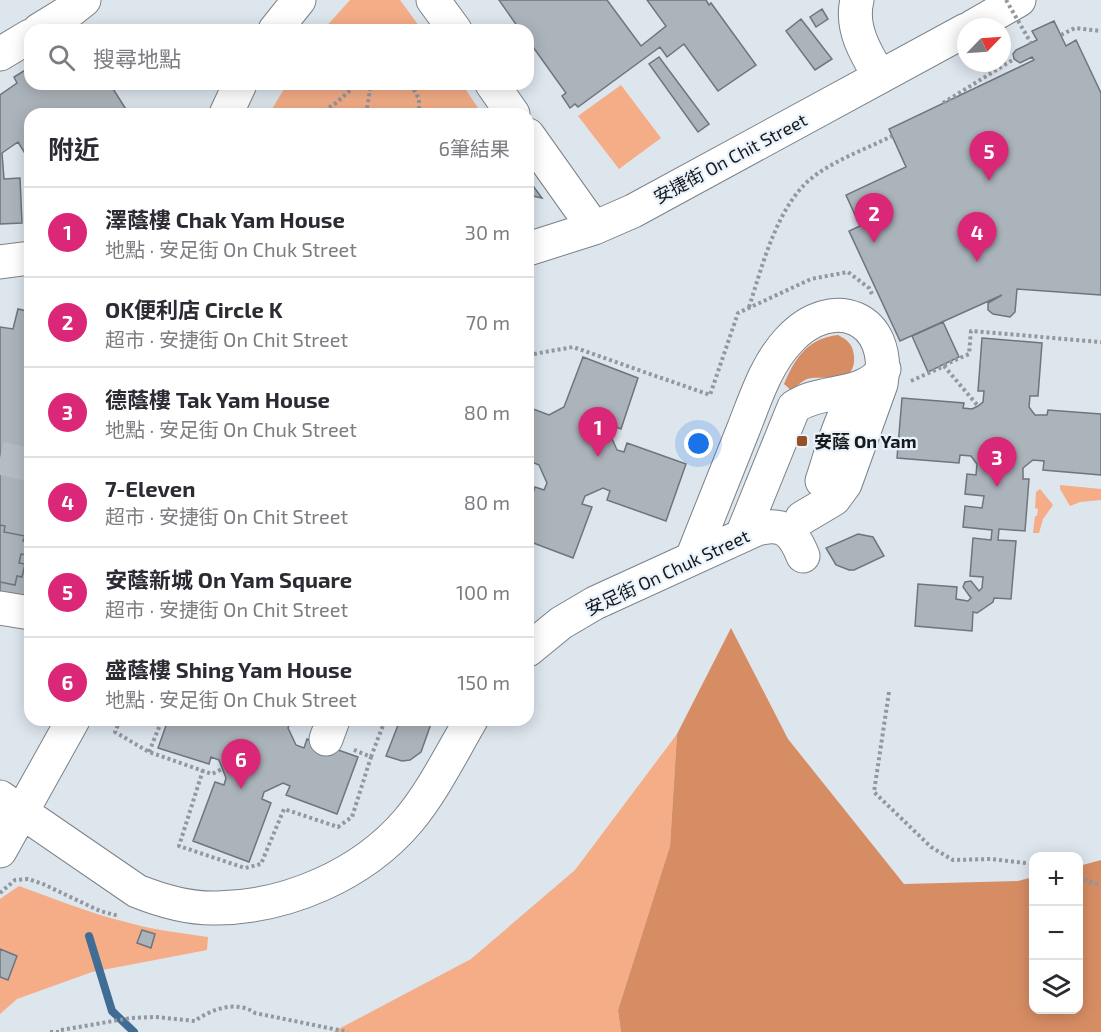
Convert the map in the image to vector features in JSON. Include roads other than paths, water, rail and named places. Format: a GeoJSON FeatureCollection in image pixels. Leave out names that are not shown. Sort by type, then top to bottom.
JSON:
{"type":"FeatureCollection","features":[{"type":"Feature","properties":{"kind":"street"},"geometry":{"type":"LineString","coordinates":[[279,24],[299,0]]}},
{"type":"Feature","properties":{"kind":"street"},"geometry":{"type":"LineString","coordinates":[[434,0],[450,24]]}},
{"type":"Feature","properties":{"kind":"street"},"geometry":{"type":"LineString","coordinates":[[857,0],[854,11],[858,35],[880,77]]}},
{"type":"Feature","properties":{"kind":"street"},"geometry":{"type":"LineString","coordinates":[[988,18],[1019,0]]}},
{"type":"Feature","properties":{"kind":"street"},"geometry":{"type":"LineString","coordinates":[[52,24],[80,11]]}},
{"type":"Feature","properties":{"kind":"street","name":"安捷街 On Chit Street"},"geometry":{"type":"LineString","coordinates":[[534,247],[594,228],[633,211],[957,35]]}},
{"type":"Feature","properties":{"kind":"street"},"geometry":{"type":"LineString","coordinates":[[0,54],[24,40]]}},
{"type":"Feature","properties":{"kind":"street"},"geometry":{"type":"LineString","coordinates":[[229,108],[237,90]]}},
{"type":"Feature","properties":{"kind":"street"},"geometry":{"type":"LineString","coordinates":[[496,90],[509,108]]}},
{"type":"Feature","properties":{"kind":"street"},"geometry":{"type":"LineString","coordinates":[[534,143],[594,228]]}},
{"type":"Feature","properties":{"kind":"street"},"geometry":{"type":"LineString","coordinates":[[0,262],[24,259]]}},
{"type":"Feature","properties":{"kind":"street"},"geometry":{"type":"LineString","coordinates":[[692,558],[762,383],[780,350],[801,328],[814,321],[829,316],[856,318],[867,324],[876,334],[881,347],[883,379],[819,407],[811,417],[781,533]]}},
{"type":"Feature","properties":{"kind":"street","name":"安足街 On Chuk Street"},"geometry":{"type":"LineString","coordinates":[[534,645],[561,623],[595,603],[692,558],[781,533],[834,499],[845,484],[883,379]]}},
{"type":"Feature","properties":{"kind":"street"},"geometry":{"type":"LineString","coordinates":[[0,608],[24,613]]}},
{"type":"Feature","properties":{"kind":"street"},"geometry":{"type":"LineString","coordinates":[[0,851],[12,805],[69,726]]}},
{"type":"Feature","properties":{"kind":"street"},"geometry":{"type":"LineString","coordinates":[[12,805],[112,875],[137,891],[160,900],[215,908],[266,902],[323,883],[371,857],[408,820],[467,726]]}},
{"type":"Feature","properties":{"kind":"waterway"},"geometry":{"type":"LineString","coordinates":[[89,936],[112,1011],[134,1032]]}},
{"type":"Feature","properties":{"kind":"tunnel"},"geometry":{"type":"LineString","coordinates":[[0,458],[24,464]]}},
{"type":"Feature","properties":{"kind":"place","name":"安蔭新城 On Yam Square"},"geometry":{"type":"Point","coordinates":[989,181]}},
{"type":"Feature","properties":{"kind":"place","name":"OK便利店 Circle K"},"geometry":{"type":"Point","coordinates":[874,243]}},
{"type":"Feature","properties":{"kind":"place","name":"7-Eleven"},"geometry":{"type":"Point","coordinates":[977,262]}},
{"type":"Feature","properties":{"kind":"place","name":"安蔭 On Yam"},"geometry":{"type":"Point","coordinates":[802,441]}},
{"type":"Feature","properties":{"kind":"place","name":"澤蔭樓 Chak Yam House"},"geometry":{"type":"Point","coordinates":[598,457]}},
{"type":"Feature","properties":{"kind":"place","name":"德蔭樓 Tak Yam House"},"geometry":{"type":"Point","coordinates":[997,487]}},
{"type":"Feature","properties":{"kind":"place","name":"盛蔭樓 Shing Yam House"},"geometry":{"type":"Point","coordinates":[241,789]}}]}
